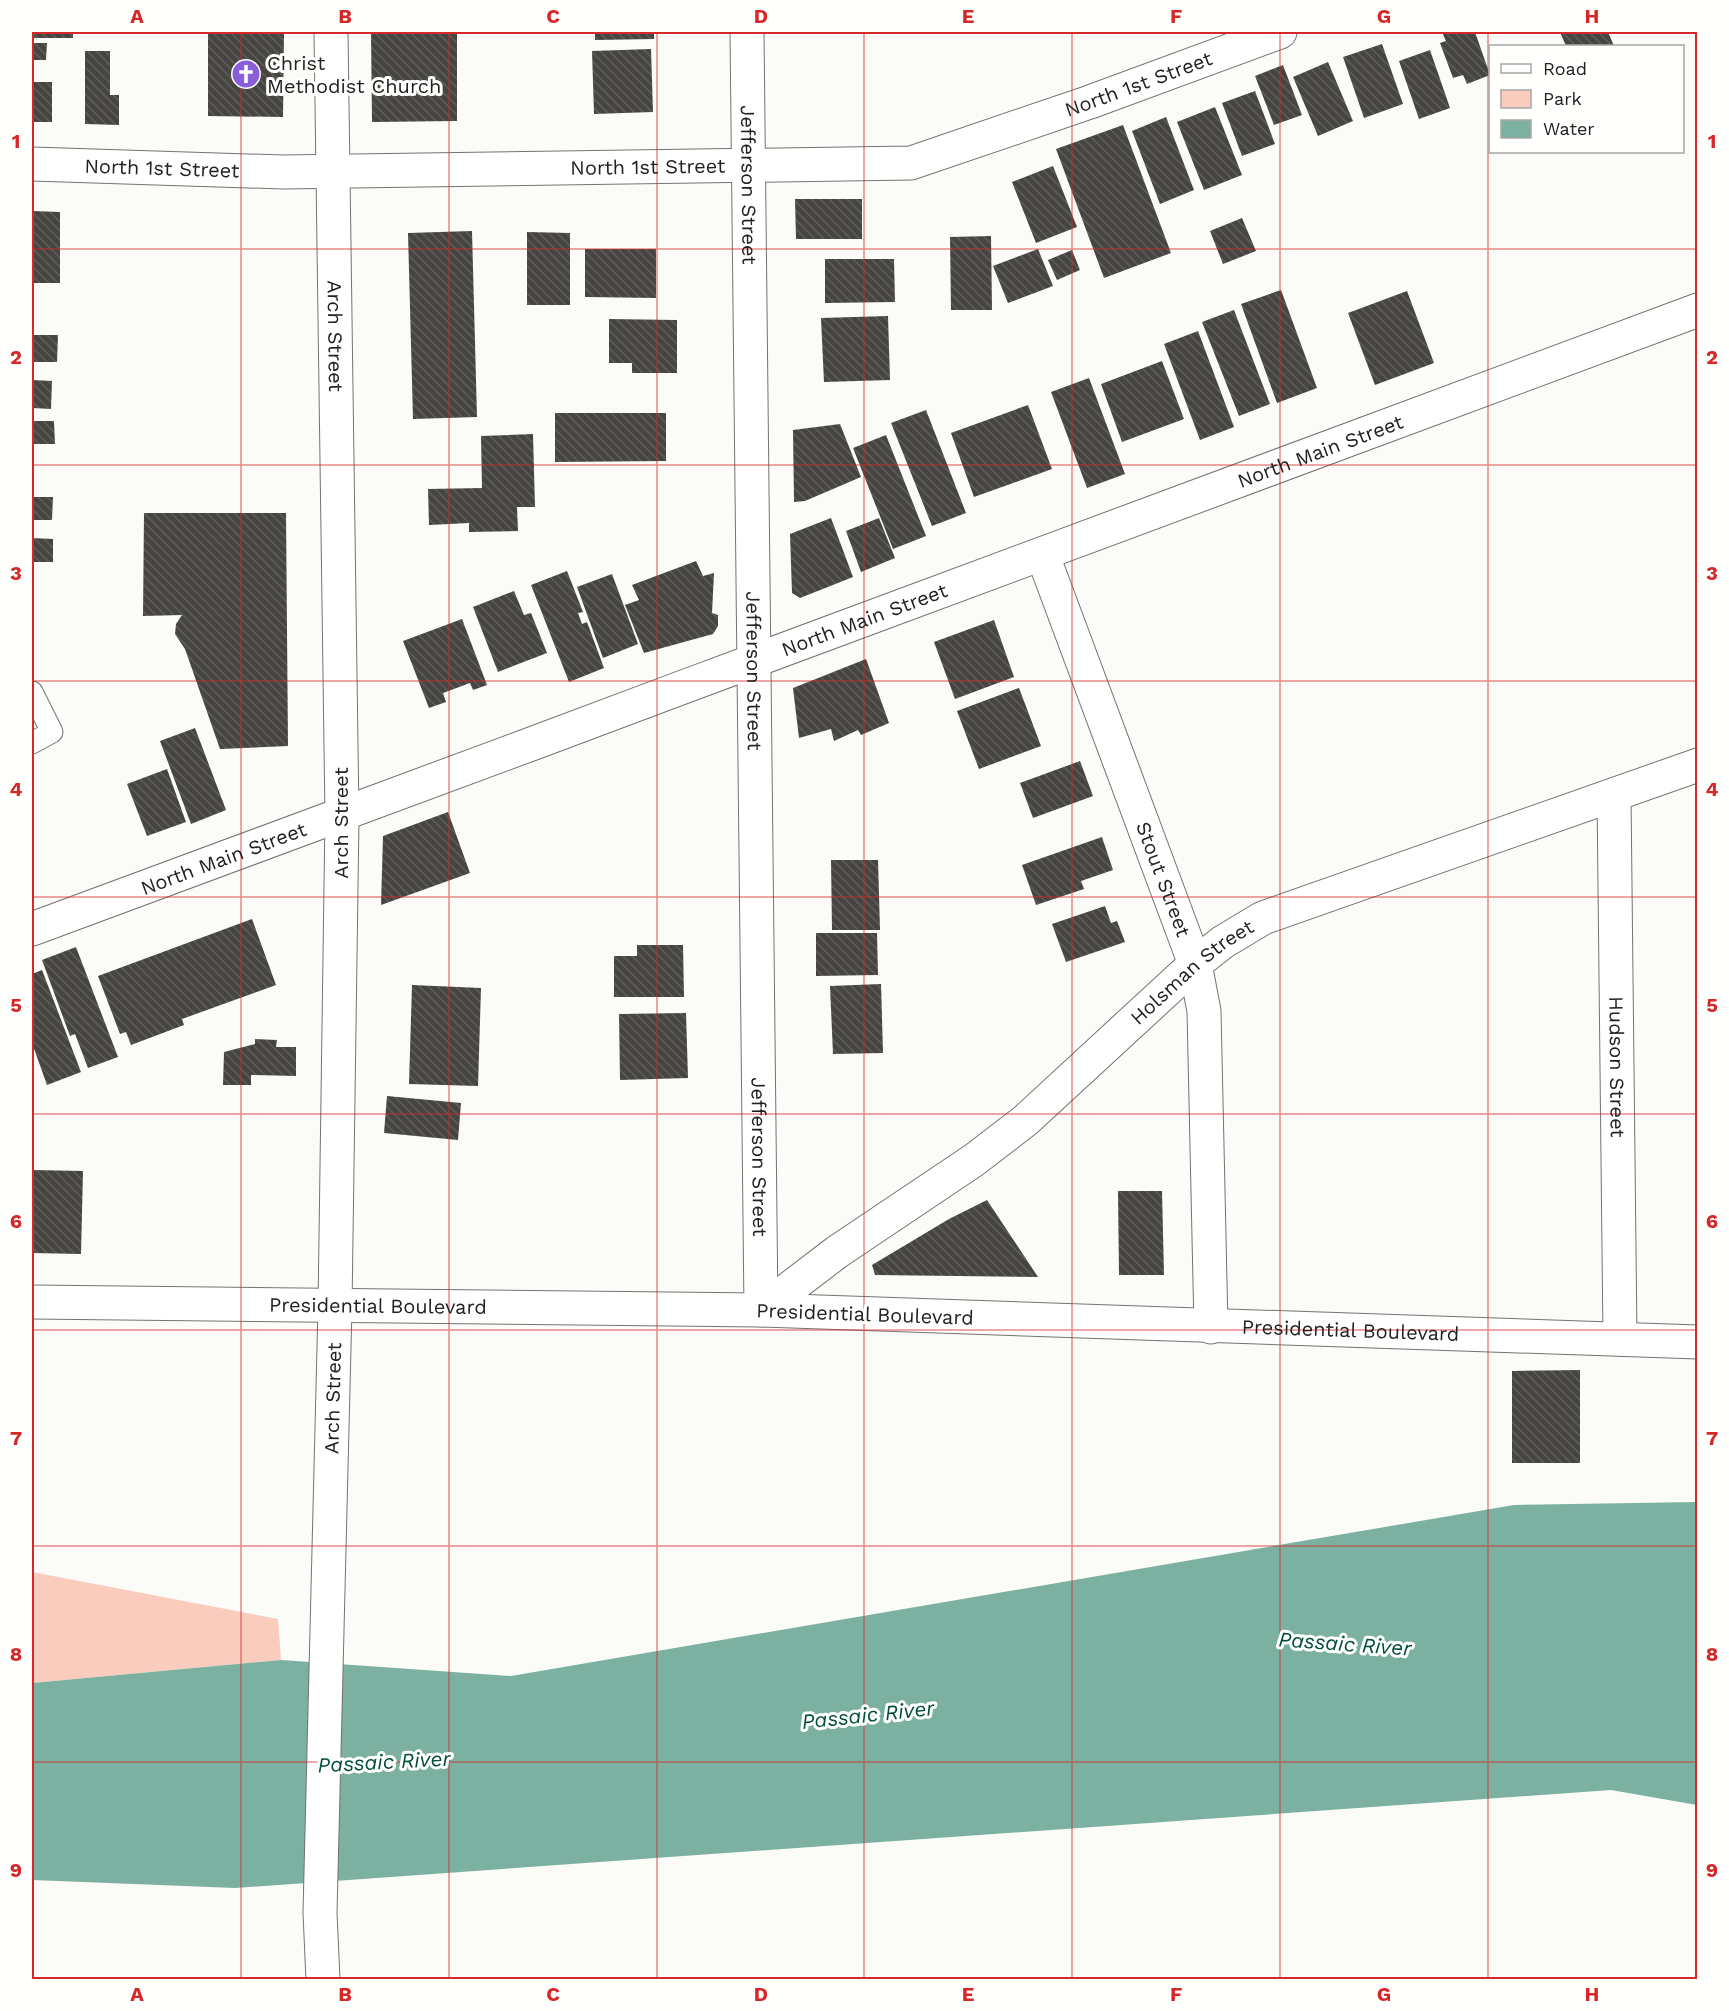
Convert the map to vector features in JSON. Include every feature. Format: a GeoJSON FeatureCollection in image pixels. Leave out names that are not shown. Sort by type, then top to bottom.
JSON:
{"type":"FeatureCollection","features":[{"type":"Feature","properties":{"kind":"street","name":"Arch Street"},"geometry":{"type":"LineString","coordinates":[[323,1980],[320,1913],[335,1308],[342,817],[331,171],[331,32]]}},
{"type":"Feature","properties":{"kind":"street","name":"Jefferson Street"},"geometry":{"type":"LineString","coordinates":[[747,32],[756,661],[761,1310]]}},
{"type":"Feature","properties":{"kind":"street","name":"North 1st Street"},"geometry":{"type":"LineString","coordinates":[[32,164],[331,171],[911,163],[1068,110],[1280,32]]}},
{"type":"Feature","properties":{"kind":"street","name":"North Main Street"},"geometry":{"type":"LineString","coordinates":[[32,929],[342,817],[1698,310]]}},
{"type":"Feature","properties":{"kind":"street","name":"Stout Street"},"geometry":{"type":"LineString","coordinates":[[1043,555],[1195,964],[1204,1011],[1211,1327]]}},
{"type":"Feature","properties":{"kind":"street","name":"Holsman Street"},"geometry":{"type":"LineString","coordinates":[[761,1310],[837,1252],[974,1160],[1026,1120],[1195,964],[1223,942],[1263,918],[1698,765]]}},
{"type":"Feature","properties":{"kind":"street","name":"Hudson Street"},"geometry":{"type":"LineString","coordinates":[[1614,795],[1620,1339]]}},
{"type":"Feature","properties":{"kind":"street","name":"Presidential Boulevard"},"geometry":{"type":"LineString","coordinates":[[32,1302],[335,1308],[761,1310],[1698,1342]]}},
{"type":"Feature","properties":{"kind":"lane"},"geometry":{"type":"LineString","coordinates":[[32,692],[52,732],[32,743]]}},
{"type":"Feature","properties":{"kind":"green space"},"geometry":{"type":"Polygon","coordinates":[[[32,1572],[278,1619],[281,1660],[32,1683],[32,1572]]]}},
{"type":"Feature","properties":{"kind":"water","name":"Passaic River"},"geometry":{"type":"Polygon","coordinates":[[[1697,1502],[1697,1805],[1611,1790],[235,1888],[32,1880],[32,1683],[281,1660],[511,1676],[1514,1505],[1697,1502]]]}},
{"type":"Feature","properties":{"kind":"building"},"geometry":{"type":"Polygon","coordinates":[[[32,32],[73,32],[73,38],[32,38],[32,32]]]}},
{"type":"Feature","properties":{"kind":"building","name":"Christ Methodist Church"},"geometry":{"type":"Polygon","coordinates":[[[208,32],[284,32],[283,117],[208,116],[208,32]]]}},
{"type":"Feature","properties":{"kind":"building"},"geometry":{"type":"Polygon","coordinates":[[[371,32],[457,32],[457,121],[372,122],[371,32]]]}},
{"type":"Feature","properties":{"kind":"building"},"geometry":{"type":"Polygon","coordinates":[[[595,32],[654,32],[654,39],[595,40],[595,32]]]}},
{"type":"Feature","properties":{"kind":"building"},"geometry":{"type":"Polygon","coordinates":[[[1442,32],[1475,32],[1489,75],[1467,84],[1463,75],[1453,78],[1440,43],[1446,41],[1442,32]]]}},
{"type":"Feature","properties":{"kind":"building"},"geometry":{"type":"Polygon","coordinates":[[[1560,32],[1608,32],[1614,45],[1566,45],[1560,32]]]}},
{"type":"Feature","properties":{"kind":"building"},"geometry":{"type":"Polygon","coordinates":[[[32,43],[47,43],[46,60],[32,60],[32,43]]]}},
{"type":"Feature","properties":{"kind":"building"},"geometry":{"type":"Polygon","coordinates":[[[1382,44],[1403,104],[1364,118],[1343,57],[1382,44]]]}},
{"type":"Feature","properties":{"kind":"building"},"geometry":{"type":"Polygon","coordinates":[[[651,49],[653,112],[594,114],[592,51],[651,49]]]}},
{"type":"Feature","properties":{"kind":"building"},"geometry":{"type":"Polygon","coordinates":[[[1430,50],[1450,108],[1419,119],[1399,61],[1430,50]]]}},
{"type":"Feature","properties":{"kind":"building"},"geometry":{"type":"Polygon","coordinates":[[[85,51],[110,51],[110,95],[119,95],[119,125],[85,124],[85,51]]]}},
{"type":"Feature","properties":{"kind":"building"},"geometry":{"type":"Polygon","coordinates":[[[1328,62],[1353,121],[1318,136],[1293,77],[1328,62]]]}},
{"type":"Feature","properties":{"kind":"building"},"geometry":{"type":"Polygon","coordinates":[[[1283,65],[1302,115],[1274,125],[1255,76],[1283,65]]]}},
{"type":"Feature","properties":{"kind":"building"},"geometry":{"type":"Polygon","coordinates":[[[32,82],[52,82],[52,122],[32,122],[32,82]]]}},
{"type":"Feature","properties":{"kind":"building"},"geometry":{"type":"Polygon","coordinates":[[[1255,91],[1275,144],[1242,156],[1222,103],[1255,91]]]}},
{"type":"Feature","properties":{"kind":"building"},"geometry":{"type":"Polygon","coordinates":[[[1215,107],[1242,175],[1204,190],[1177,122],[1215,107]]]}},
{"type":"Feature","properties":{"kind":"building"},"geometry":{"type":"Polygon","coordinates":[[[1166,117],[1194,190],[1160,204],[1132,131],[1166,117]]]}},
{"type":"Feature","properties":{"kind":"building"},"geometry":{"type":"Polygon","coordinates":[[[1123,125],[1171,253],[1104,278],[1056,149],[1123,125]]]}},
{"type":"Feature","properties":{"kind":"building"},"geometry":{"type":"Polygon","coordinates":[[[1053,166],[1077,227],[1036,243],[1012,182],[1053,166]]]}},
{"type":"Feature","properties":{"kind":"building"},"geometry":{"type":"Polygon","coordinates":[[[795,199],[862,199],[862,239],[796,239],[795,199]]]}},
{"type":"Feature","properties":{"kind":"building"},"geometry":{"type":"Polygon","coordinates":[[[32,211],[60,212],[60,283],[32,283],[32,211]]]}},
{"type":"Feature","properties":{"kind":"building"},"geometry":{"type":"Polygon","coordinates":[[[1242,218],[1256,251],[1223,264],[1210,231],[1242,218]]]}},
{"type":"Feature","properties":{"kind":"building"},"geometry":{"type":"Polygon","coordinates":[[[472,231],[477,417],[413,419],[408,233],[472,231]]]}},
{"type":"Feature","properties":{"kind":"building"},"geometry":{"type":"Polygon","coordinates":[[[527,232],[570,233],[570,305],[527,305],[527,232]]]}},
{"type":"Feature","properties":{"kind":"building"},"geometry":{"type":"Polygon","coordinates":[[[991,236],[992,310],[951,310],[950,237],[991,236]]]}},
{"type":"Feature","properties":{"kind":"building"},"geometry":{"type":"Polygon","coordinates":[[[585,249],[656,249],[656,298],[585,297],[585,249]]]}},
{"type":"Feature","properties":{"kind":"building"},"geometry":{"type":"Polygon","coordinates":[[[1038,249],[1053,286],[1008,303],[993,266],[1038,249]]]}},
{"type":"Feature","properties":{"kind":"building"},"geometry":{"type":"Polygon","coordinates":[[[1072,250],[1080,270],[1057,280],[1048,260],[1072,250]]]}},
{"type":"Feature","properties":{"kind":"building"},"geometry":{"type":"Polygon","coordinates":[[[825,259],[894,259],[895,302],[825,303],[825,259]]]}},
{"type":"Feature","properties":{"kind":"building"},"geometry":{"type":"Polygon","coordinates":[[[1281,290],[1317,388],[1277,403],[1241,304],[1281,290]]]}},
{"type":"Feature","properties":{"kind":"building"},"geometry":{"type":"Polygon","coordinates":[[[1407,291],[1434,363],[1375,385],[1348,313],[1407,291]]]}},
{"type":"Feature","properties":{"kind":"building"},"geometry":{"type":"Polygon","coordinates":[[[1234,310],[1270,404],[1239,416],[1202,322],[1234,310]]]}},
{"type":"Feature","properties":{"kind":"building"},"geometry":{"type":"Polygon","coordinates":[[[888,316],[890,380],[824,382],[821,318],[888,316]]]}},
{"type":"Feature","properties":{"kind":"building"},"geometry":{"type":"Polygon","coordinates":[[[609,319],[677,320],[677,373],[632,373],[632,363],[609,363],[609,319]]]}},
{"type":"Feature","properties":{"kind":"building"},"geometry":{"type":"Polygon","coordinates":[[[1198,331],[1234,427],[1200,440],[1164,344],[1198,331]]]}},
{"type":"Feature","properties":{"kind":"building"},"geometry":{"type":"Polygon","coordinates":[[[32,335],[58,335],[57,362],[32,362],[32,335]]]}},
{"type":"Feature","properties":{"kind":"building"},"geometry":{"type":"Polygon","coordinates":[[[1162,361],[1184,419],[1122,442],[1101,384],[1162,361]]]}},
{"type":"Feature","properties":{"kind":"building"},"geometry":{"type":"Polygon","coordinates":[[[1089,378],[1125,474],[1087,488],[1051,392],[1089,378]]]}},
{"type":"Feature","properties":{"kind":"building"},"geometry":{"type":"Polygon","coordinates":[[[32,380],[52,381],[51,409],[32,408],[32,380]]]}},
{"type":"Feature","properties":{"kind":"building"},"geometry":{"type":"Polygon","coordinates":[[[1028,405],[1052,469],[974,497],[951,433],[1028,405]]]}},
{"type":"Feature","properties":{"kind":"building"},"geometry":{"type":"Polygon","coordinates":[[[926,410],[966,513],[932,526],[891,423],[926,410]]]}},
{"type":"Feature","properties":{"kind":"building"},"geometry":{"type":"Polygon","coordinates":[[[555,413],[666,413],[666,461],[555,462],[555,413]]]}},
{"type":"Feature","properties":{"kind":"building"},"geometry":{"type":"Polygon","coordinates":[[[32,421],[54,421],[55,444],[32,444],[32,421]]]}},
{"type":"Feature","properties":{"kind":"building"},"geometry":{"type":"Polygon","coordinates":[[[840,424],[861,477],[805,501],[794,502],[793,430],[840,424]]]}},
{"type":"Feature","properties":{"kind":"building"},"geometry":{"type":"Polygon","coordinates":[[[533,434],[535,507],[517,507],[518,531],[469,532],[469,523],[429,525],[428,489],[482,488],[481,436],[533,434]]]}},
{"type":"Feature","properties":{"kind":"building"},"geometry":{"type":"Polygon","coordinates":[[[886,435],[926,536],[893,549],[853,448],[886,435]]]}},
{"type":"Feature","properties":{"kind":"building"},"geometry":{"type":"Polygon","coordinates":[[[32,497],[53,497],[52,520],[32,520],[32,497]]]}},
{"type":"Feature","properties":{"kind":"building"},"geometry":{"type":"Polygon","coordinates":[[[144,513],[286,513],[288,746],[220,749],[185,649],[175,634],[176,624],[182,615],[143,616],[144,513]]]}},
{"type":"Feature","properties":{"kind":"building"},"geometry":{"type":"Polygon","coordinates":[[[831,518],[853,577],[800,598],[792,593],[790,534],[831,518]]]}},
{"type":"Feature","properties":{"kind":"building"},"geometry":{"type":"Polygon","coordinates":[[[879,518],[895,558],[861,572],[846,531],[879,518]]]}},
{"type":"Feature","properties":{"kind":"building"},"geometry":{"type":"Polygon","coordinates":[[[32,538],[53,539],[53,562],[32,562],[32,538]]]}},
{"type":"Feature","properties":{"kind":"building"},"geometry":{"type":"Polygon","coordinates":[[[696,561],[703,576],[714,573],[712,613],[718,615],[718,626],[713,634],[644,653],[625,605],[639,600],[632,585],[696,561]]]}},
{"type":"Feature","properties":{"kind":"building"},"geometry":{"type":"Polygon","coordinates":[[[567,571],[583,612],[578,613],[582,624],[587,622],[604,668],[569,682],[531,585],[567,571]]]}},
{"type":"Feature","properties":{"kind":"building"},"geometry":{"type":"Polygon","coordinates":[[[612,574],[638,644],[603,658],[577,587],[612,574]]]}},
{"type":"Feature","properties":{"kind":"building"},"geometry":{"type":"Polygon","coordinates":[[[514,591],[524,615],[531,613],[547,653],[498,672],[473,607],[514,591]]]}},
{"type":"Feature","properties":{"kind":"building"},"geometry":{"type":"Polygon","coordinates":[[[462,619],[487,685],[473,690],[470,683],[443,693],[446,702],[429,708],[403,641],[462,619]]]}},
{"type":"Feature","properties":{"kind":"building"},"geometry":{"type":"Polygon","coordinates":[[[994,620],[1014,677],[955,699],[934,642],[994,620]]]}},
{"type":"Feature","properties":{"kind":"building"},"geometry":{"type":"Polygon","coordinates":[[[866,659],[889,723],[861,735],[858,730],[834,741],[831,729],[799,738],[793,688],[866,659]]]}},
{"type":"Feature","properties":{"kind":"building"},"geometry":{"type":"Polygon","coordinates":[[[1019,688],[1041,746],[979,769],[957,711],[1019,688]]]}},
{"type":"Feature","properties":{"kind":"building"},"geometry":{"type":"Polygon","coordinates":[[[195,728],[226,810],[191,824],[160,741],[195,728]]]}},
{"type":"Feature","properties":{"kind":"building"},"geometry":{"type":"Polygon","coordinates":[[[1080,761],[1093,796],[1033,818],[1020,783],[1080,761]]]}},
{"type":"Feature","properties":{"kind":"building"},"geometry":{"type":"Polygon","coordinates":[[[167,769],[186,822],[147,836],[127,784],[167,769]]]}},
{"type":"Feature","properties":{"kind":"building"},"geometry":{"type":"Polygon","coordinates":[[[448,812],[470,873],[381,905],[383,836],[448,812]]]}},
{"type":"Feature","properties":{"kind":"building"},"geometry":{"type":"Polygon","coordinates":[[[1102,837],[1113,870],[1081,881],[1084,889],[1036,905],[1022,865],[1102,837]]]}},
{"type":"Feature","properties":{"kind":"building"},"geometry":{"type":"Polygon","coordinates":[[[831,860],[878,860],[880,930],[832,930],[831,860]]]}},
{"type":"Feature","properties":{"kind":"building"},"geometry":{"type":"Polygon","coordinates":[[[1105,906],[1111,923],[1117,921],[1125,942],[1066,962],[1052,924],[1105,906]]]}},
{"type":"Feature","properties":{"kind":"building"},"geometry":{"type":"Polygon","coordinates":[[[252,919],[276,985],[182,1019],[184,1025],[131,1045],[126,1032],[120,1034],[98,976],[252,919]]]}},
{"type":"Feature","properties":{"kind":"building"},"geometry":{"type":"Polygon","coordinates":[[[816,933],[877,933],[878,975],[816,976],[816,933]]]}},
{"type":"Feature","properties":{"kind":"building"},"geometry":{"type":"Polygon","coordinates":[[[637,945],[683,945],[684,997],[614,997],[614,956],[637,956],[637,945]]]}},
{"type":"Feature","properties":{"kind":"building"},"geometry":{"type":"Polygon","coordinates":[[[76,947],[118,1057],[88,1068],[75,1034],[70,1036],[42,960],[76,947]]]}},
{"type":"Feature","properties":{"kind":"building"},"geometry":{"type":"Polygon","coordinates":[[[42,970],[81,1072],[47,1085],[32,1043],[32,974],[42,970]]]}},
{"type":"Feature","properties":{"kind":"building"},"geometry":{"type":"Polygon","coordinates":[[[881,984],[883,1053],[833,1054],[830,986],[881,984]]]}},
{"type":"Feature","properties":{"kind":"building"},"geometry":{"type":"Polygon","coordinates":[[[412,985],[481,988],[478,1086],[409,1084],[412,985]]]}},
{"type":"Feature","properties":{"kind":"building"},"geometry":{"type":"Polygon","coordinates":[[[686,1013],[688,1078],[620,1080],[619,1014],[686,1013]]]}},
{"type":"Feature","properties":{"kind":"building"},"geometry":{"type":"Polygon","coordinates":[[[255,1039],[277,1040],[276,1047],[296,1047],[296,1076],[251,1075],[251,1085],[223,1085],[224,1052],[255,1044],[255,1039]]]}},
{"type":"Feature","properties":{"kind":"building"},"geometry":{"type":"Polygon","coordinates":[[[387,1096],[461,1103],[458,1140],[384,1133],[387,1096]]]}},
{"type":"Feature","properties":{"kind":"building"},"geometry":{"type":"Polygon","coordinates":[[[32,1170],[83,1171],[81,1254],[32,1253],[32,1170]]]}},
{"type":"Feature","properties":{"kind":"building"},"geometry":{"type":"Polygon","coordinates":[[[1118,1191],[1162,1191],[1164,1275],[1119,1275],[1118,1191]]]}},
{"type":"Feature","properties":{"kind":"building"},"geometry":{"type":"Polygon","coordinates":[[[987,1200],[1038,1277],[875,1275],[872,1265],[949,1219],[987,1200]]]}},
{"type":"Feature","properties":{"kind":"building"},"geometry":{"type":"Polygon","coordinates":[[[1580,1370],[1580,1463],[1512,1463],[1512,1371],[1580,1370]]]}},
{"type":"Feature","properties":{"kind":"place","name":"Christ Methodist Church"},"geometry":{"type":"Point","coordinates":[246,74]}}]}
